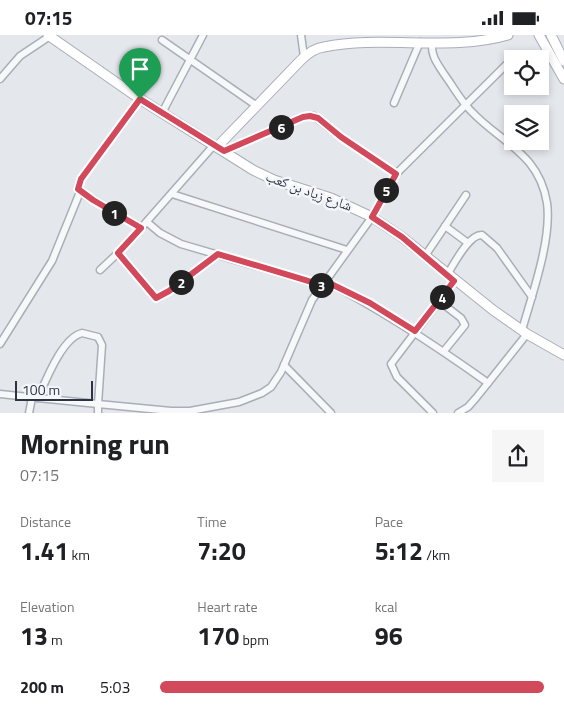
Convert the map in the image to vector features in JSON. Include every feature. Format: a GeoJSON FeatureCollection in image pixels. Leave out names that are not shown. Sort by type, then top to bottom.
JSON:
{"type":"FeatureCollection","features":[{"type":"Feature","properties":{"kind":"street"},"geometry":{"type":"LineString","coordinates":[[162,113],[203,35]]}},
{"type":"Feature","properties":{"kind":"street"},"geometry":{"type":"LineString","coordinates":[[301,35],[304,57]]}},
{"type":"Feature","properties":{"kind":"street"},"geometry":{"type":"LineString","coordinates":[[100,270],[304,57],[324,47],[362,39],[405,39],[432,43],[508,35]]}},
{"type":"Feature","properties":{"kind":"street"},"geometry":{"type":"LineString","coordinates":[[539,35],[564,79]]}},
{"type":"Feature","properties":{"kind":"street"},"geometry":{"type":"LineString","coordinates":[[551,35],[564,61]]}},
{"type":"Feature","properties":{"kind":"street"},"geometry":{"type":"LineString","coordinates":[[0,79],[24,53],[49,36]]}},
{"type":"Feature","properties":{"kind":"street","name":"شارع زياد بن كعب"},"geometry":{"type":"LineString","coordinates":[[49,36],[140,99],[264,176],[331,197],[372,217],[524,332],[564,355]]}},
{"type":"Feature","properties":{"kind":"street"},"geometry":{"type":"LineString","coordinates":[[162,40],[257,106]]}},
{"type":"Feature","properties":{"kind":"street"},"geometry":{"type":"LineString","coordinates":[[394,103],[420,42]]}},
{"type":"Feature","properties":{"kind":"street"},"geometry":{"type":"LineString","coordinates":[[432,43],[432,55],[466,105],[476,116],[526,157],[536,171],[547,202],[547,230],[524,332],[488,383],[468,407],[458,413]]}},
{"type":"Feature","properties":{"kind":"street"},"geometry":{"type":"LineString","coordinates":[[0,394],[171,411],[196,411],[211,410],[262,393],[276,380],[305,313],[323,283],[372,217],[396,174],[504,67]]}},
{"type":"Feature","properties":{"kind":"street"},"geometry":{"type":"LineString","coordinates":[[0,344],[52,261],[80,192],[78,187],[81,179],[140,99]]}},
{"type":"Feature","properties":{"kind":"street"},"geometry":{"type":"LineString","coordinates":[[218,148],[303,117],[314,116],[341,137],[396,174]]}},
{"type":"Feature","properties":{"kind":"street"},"geometry":{"type":"LineString","coordinates":[[80,192],[141,228]]}},
{"type":"Feature","properties":{"kind":"street"},"geometry":{"type":"LineString","coordinates":[[172,193],[347,249]]}},
{"type":"Feature","properties":{"kind":"street"},"geometry":{"type":"LineString","coordinates":[[425,256],[466,195]]}},
{"type":"Feature","properties":{"kind":"street"},"geometry":{"type":"LineString","coordinates":[[147,222],[160,233],[181,244],[323,283],[370,303],[415,331],[488,383]]}},
{"type":"Feature","properties":{"kind":"street"},"geometry":{"type":"LineString","coordinates":[[445,226],[468,243]]}},
{"type":"Feature","properties":{"kind":"street"},"geometry":{"type":"LineString","coordinates":[[433,413],[397,377],[392,369],[394,359],[439,301],[468,243],[478,234],[490,240],[532,297]]}},
{"type":"Feature","properties":{"kind":"street"},"geometry":{"type":"LineString","coordinates":[[118,253],[157,299],[218,254]]}},
{"type":"Feature","properties":{"kind":"street"},"geometry":{"type":"LineString","coordinates":[[439,301],[465,323],[465,327],[444,351]]}},
{"type":"Feature","properties":{"kind":"street"},"geometry":{"type":"LineString","coordinates":[[29,413],[35,398],[63,349],[75,336],[82,333],[98,337],[102,345],[98,413]]}},
{"type":"Feature","properties":{"kind":"street"},"geometry":{"type":"LineString","coordinates":[[284,365],[331,413]]}},
{"type":"Feature","properties":{"kind":"route"},"geometry":{"type":"LineString","coordinates":[[140,99],[224,151],[303,117],[314,116],[318,118],[341,137],[396,174],[372,217],[402,237],[454,281],[415,331],[370,303],[325,281],[322,285],[218,254],[160,298],[156,298],[118,253],[141,228],[78,189],[81,179],[140,99]]}}]}
